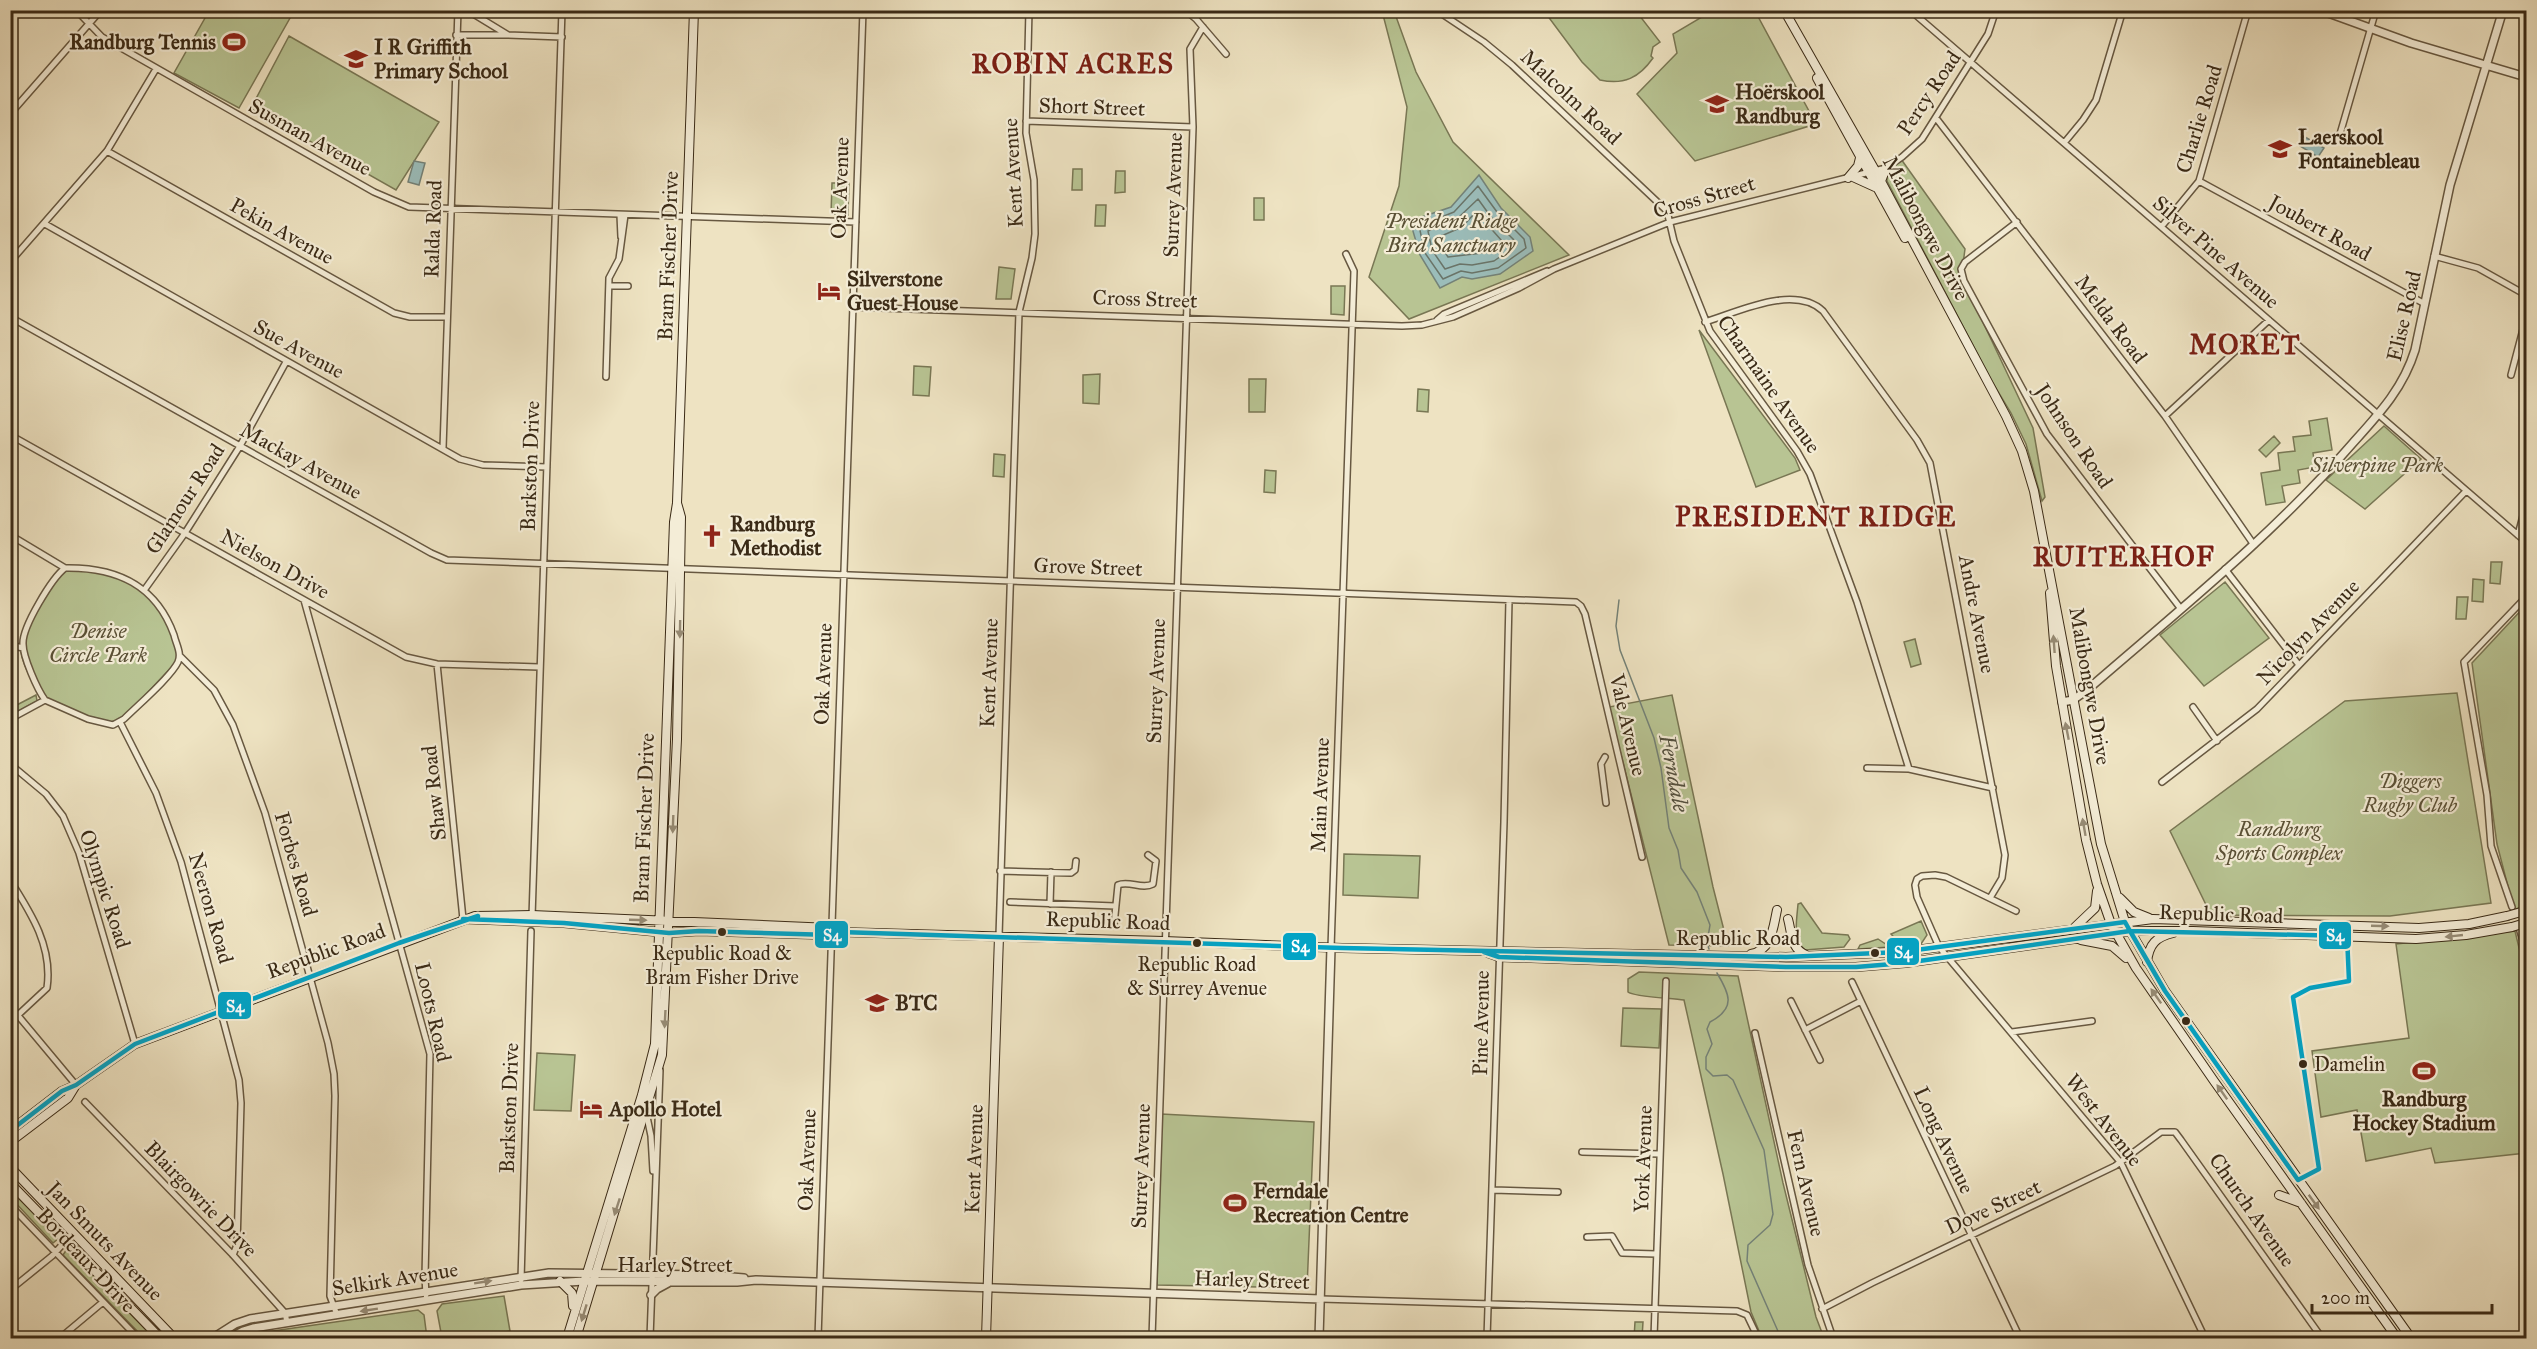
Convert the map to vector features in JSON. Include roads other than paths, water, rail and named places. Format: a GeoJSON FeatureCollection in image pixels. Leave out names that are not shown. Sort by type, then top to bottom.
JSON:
{"type":"FeatureCollection","features":[{"type":"Feature","properties":{"kind":"main road","name":"Bram Fischer Drive"},"geometry":{"type":"LineString","coordinates":[[567,1338],[642,1095],[655,1044],[658,920],[681,517],[677,502],[694,10]]}},
{"type":"Feature","properties":{"kind":"main road","name":"Malibongwe Drive"},"geometry":{"type":"LineString","coordinates":[[1782,10],[1860,158],[1873,173]]}},
{"type":"Feature","properties":{"kind":"main road","name":"Malibongwe Drive"},"geometry":{"type":"LineString","coordinates":[[1782,10],[1988,387],[2019,453],[2031,490],[2048,580],[2056,666],[2086,840],[2110,924],[2136,968],[2397,1338]]}},
{"type":"Feature","properties":{"kind":"main road"},"geometry":{"type":"LineString","coordinates":[[1860,158],[1858,166],[1850,177],[1879,185],[1886,168]]}},
{"type":"Feature","properties":{"kind":"main road","name":"Malibongwe Drive"},"geometry":{"type":"LineString","coordinates":[[1879,185],[2006,416],[2022,452],[2041,523],[2100,839],[2125,922],[2147,962],[2198,1038],[2411,1338]]}},
{"type":"Feature","properties":{"kind":"main road","name":"Bram Fischer Drive"},"geometry":{"type":"LineString","coordinates":[[576,1338],[660,1062],[663,1045],[669,933],[677,570]]}},
{"type":"Feature","properties":{"kind":"main road"},"geometry":{"type":"LineString","coordinates":[[2072,929],[2095,908],[2097,884]]}},
{"type":"Feature","properties":{"kind":"main road"},"geometry":{"type":"LineString","coordinates":[[2113,888],[2126,906],[2134,912],[2153,919]]}},
{"type":"Feature","properties":{"kind":"main road"},"geometry":{"type":"LineString","coordinates":[[1731,957],[1763,949],[1770,939],[1777,910]]}},
{"type":"Feature","properties":{"kind":"main road","name":"Republic Road"},"geometry":{"type":"LineString","coordinates":[[1499,954],[1731,957],[1876,954],[2153,919],[2419,928],[2469,924],[2524,911]]}},
{"type":"Feature","properties":{"kind":"main road","name":"Republic Road"},"geometry":{"type":"LineString","coordinates":[[10,1131],[62,1091],[76,1085],[117,1054],[135,1044],[463,919],[658,920],[840,932],[1484,952],[1825,967],[1883,965],[2130,931],[2193,930],[2416,939],[2466,935],[2512,927],[2526,922]]}},
{"type":"Feature","properties":{"kind":"main road","name":"Republic Road"},"geometry":{"type":"LineString","coordinates":[[532,919],[669,933],[831,931]]}},
{"type":"Feature","properties":{"kind":"main road"},"geometry":{"type":"LineString","coordinates":[[1788,919],[1793,944],[1798,951],[1809,956]]}},
{"type":"Feature","properties":{"kind":"main road"},"geometry":{"type":"LineString","coordinates":[[2147,962],[2149,949],[2158,938],[2193,930]]}},
{"type":"Feature","properties":{"kind":"main road","name":"Kent Avenue"},"geometry":{"type":"LineString","coordinates":[[986,1338],[999,936]]}},
{"type":"Feature","properties":{"kind":"main road"},"geometry":{"type":"LineString","coordinates":[[2074,939],[2112,946],[2136,968]]}},
{"type":"Feature","properties":{"kind":"main road","name":"Republic Road"},"geometry":{"type":"LineString","coordinates":[[10,1142],[68,1098],[76,1085]]}},
{"type":"Feature","properties":{"kind":"main road","name":"Jan Smuts Avenue"},"geometry":{"type":"LineString","coordinates":[[10,1167],[174,1338]]}},
{"type":"Feature","properties":{"kind":"main road"},"geometry":{"type":"LineString","coordinates":[[2280,1174],[2280,1195],[2302,1204]]}},
{"type":"Feature","properties":{"kind":"main road","name":"Jan Smuts Avenue"},"geometry":{"type":"LineString","coordinates":[[10,1185],[159,1338]]}},
{"type":"Feature","properties":{"kind":"main road"},"geometry":{"type":"LineString","coordinates":[[560,1281],[572,1293],[572,1317]]}},
{"type":"Feature","properties":{"kind":"main road"},"geometry":{"type":"LineString","coordinates":[[2521,1338],[2526,1337]]}},
{"type":"Feature","properties":{"kind":"street","name":"Susman Avenue"},"geometry":{"type":"LineString","coordinates":[[76,10],[88,26],[102,37],[156,69],[390,200],[409,207],[856,222]]}},
{"type":"Feature","properties":{"kind":"street"},"geometry":{"type":"LineString","coordinates":[[10,114],[101,10]]}},
{"type":"Feature","properties":{"kind":"street","name":"Ralda Road"},"geometry":{"type":"LineString","coordinates":[[443,448],[458,10]]}},
{"type":"Feature","properties":{"kind":"street"},"geometry":{"type":"LineString","coordinates":[[467,10],[508,35]]}},
{"type":"Feature","properties":{"kind":"street","name":"Barkston Drive"},"geometry":{"type":"LineString","coordinates":[[532,919],[562,10]]}},
{"type":"Feature","properties":{"kind":"street","name":"Oak Avenue"},"geometry":{"type":"LineString","coordinates":[[818,1338],[862,10]]}},
{"type":"Feature","properties":{"kind":"street","name":"Kent Avenue"},"geometry":{"type":"LineString","coordinates":[[999,936],[1019,312],[1032,258],[1035,234],[1034,180],[1026,121],[1029,10]]}},
{"type":"Feature","properties":{"kind":"street"},"geometry":{"type":"LineString","coordinates":[[1185,10],[1226,54]]}},
{"type":"Feature","properties":{"kind":"street","name":"Malcolm Road"},"geometry":{"type":"LineString","coordinates":[[1436,10],[1512,64],[1664,208],[1671,222]]}},
{"type":"Feature","properties":{"kind":"street","name":"Silver Pine Avenue"},"geometry":{"type":"LineString","coordinates":[[1910,10],[2526,542]]}},
{"type":"Feature","properties":{"kind":"street","name":"Percy Road"},"geometry":{"type":"LineString","coordinates":[[1873,173],[1886,168],[1915,146],[1936,118],[1988,34],[1996,10]]}},
{"type":"Feature","properties":{"kind":"street"},"geometry":{"type":"LineString","coordinates":[[2064,143],[2084,120],[2096,100],[2122,10]]}},
{"type":"Feature","properties":{"kind":"street","name":"Charlie Road"},"geometry":{"type":"LineString","coordinates":[[2162,226],[2199,181],[2248,10]]}},
{"type":"Feature","properties":{"kind":"street"},"geometry":{"type":"LineString","coordinates":[[2320,10],[2526,77]]}},
{"type":"Feature","properties":{"kind":"street"},"geometry":{"type":"LineString","coordinates":[[2340,135],[2376,10]]}},
{"type":"Feature","properties":{"kind":"street","name":"Elise Road"},"geometry":{"type":"LineString","coordinates":[[2062,702],[2073,700],[2087,690],[2254,545],[2321,480],[2398,390],[2410,368],[2450,185],[2503,10]]}},
{"type":"Feature","properties":{"kind":"street","name":"Surrey Avenue"},"geometry":{"type":"LineString","coordinates":[[1152,1338],[1193,127],[1193,73],[1190,49],[1203,27]]}},
{"type":"Feature","properties":{"kind":"street"},"geometry":{"type":"LineString","coordinates":[[456,35],[561,37]]}},
{"type":"Feature","properties":{"kind":"street"},"geometry":{"type":"LineString","coordinates":[[10,262],[107,151],[156,69]]}},
{"type":"Feature","properties":{"kind":"street","name":"Melda Road"},"geometry":{"type":"LineString","coordinates":[[1936,118],[2165,416],[2254,545]]}},
{"type":"Feature","properties":{"kind":"street","name":"Short Street"},"geometry":{"type":"LineString","coordinates":[[1026,121],[1193,127]]}},
{"type":"Feature","properties":{"kind":"street","name":"Pekin Avenue"},"geometry":{"type":"LineString","coordinates":[[107,151],[394,313],[410,317],[446,316]]}},
{"type":"Feature","properties":{"kind":"street","name":"Cross Street"},"geometry":{"type":"LineString","coordinates":[[852,308],[1413,326],[1437,320],[1444,314],[1671,222],[1810,185],[1873,173]]}},
{"type":"Feature","properties":{"kind":"street","name":"Joubert Road"},"geometry":{"type":"LineString","coordinates":[[2199,181],[2425,304]]}},
{"type":"Feature","properties":{"kind":"street"},"geometry":{"type":"LineString","coordinates":[[606,377],[609,286],[611,272],[619,259],[623,215]]}},
{"type":"Feature","properties":{"kind":"street","name":"Charmaine Avenue"},"geometry":{"type":"LineString","coordinates":[[1671,222],[1674,242],[1705,322],[1807,467],[1857,602],[1910,769]]}},
{"type":"Feature","properties":{"kind":"street","name":"Johnson Road"},"geometry":{"type":"LineString","coordinates":[[2017,222],[1968,259],[1961,269],[1964,280],[2047,434],[2181,609]]}},
{"type":"Feature","properties":{"kind":"street","name":"Sue Avenue"},"geometry":{"type":"LineString","coordinates":[[45,224],[460,459],[474,464],[547,467]]}},
{"type":"Feature","properties":{"kind":"street","name":"Main Avenue"},"geometry":{"type":"LineString","coordinates":[[1319,1338],[1353,324],[1354,271],[1346,254]]}},
{"type":"Feature","properties":{"kind":"street"},"geometry":{"type":"LineString","coordinates":[[2434,255],[2478,268],[2526,295]]}},
{"type":"Feature","properties":{"kind":"street"},"geometry":{"type":"LineString","coordinates":[[609,286],[628,286]]}},
{"type":"Feature","properties":{"kind":"street","name":"Andre Avenue"},"geometry":{"type":"LineString","coordinates":[[1705,322],[1784,298],[1794,298],[1815,304],[1823,311],[1917,440],[1932,467],[2005,863],[2001,878],[1990,898]]}},
{"type":"Feature","properties":{"kind":"street","name":"Mackay Avenue"},"geometry":{"type":"LineString","coordinates":[[10,317],[439,558],[459,561],[595,566]]}},
{"type":"Feature","properties":{"kind":"street"},"geometry":{"type":"LineString","coordinates":[[2511,375],[2526,318]]}},
{"type":"Feature","properties":{"kind":"street"},"geometry":{"type":"LineString","coordinates":[[2165,416],[2269,320]]}},
{"type":"Feature","properties":{"kind":"street","name":"Glamour Road"},"geometry":{"type":"LineString","coordinates":[[145,589],[240,446],[286,362]]}},
{"type":"Feature","properties":{"kind":"street","name":"Nielson Drive"},"geometry":{"type":"LineString","coordinates":[[10,435],[406,657],[437,664],[539,667]]}},
{"type":"Feature","properties":{"kind":"street","name":"Nicolyn Avenue"},"geometry":{"type":"LineString","coordinates":[[2162,782],[2257,710],[2466,491]]}},
{"type":"Feature","properties":{"kind":"street"},"geometry":{"type":"LineString","coordinates":[[2518,535],[2526,504]]}},
{"type":"Feature","properties":{"kind":"street"},"geometry":{"type":"LineString","coordinates":[[10,535],[65,568],[107,571],[145,589],[168,619],[180,656],[176,665],[120,722],[106,725],[53,706],[45,700],[23,648],[25,631],[52,582],[65,568]]}},
{"type":"Feature","properties":{"kind":"street","name":"Grove Street"},"geometry":{"type":"LineString","coordinates":[[595,566],[1579,603]]}},
{"type":"Feature","properties":{"kind":"street"},"geometry":{"type":"LineString","coordinates":[[2225,569],[2299,665]]}},
{"type":"Feature","properties":{"kind":"street"},"geometry":{"type":"LineString","coordinates":[[2512,907],[2492,846],[2487,795],[2464,662],[2526,597]]}},
{"type":"Feature","properties":{"kind":"street","name":"Loots Road"},"geometry":{"type":"LineString","coordinates":[[304,600],[430,1060],[427,1300]]}},
{"type":"Feature","properties":{"kind":"street","name":"Pine Avenue"},"geometry":{"type":"LineString","coordinates":[[1487,1338],[1509,600]]}},
{"type":"Feature","properties":{"kind":"street","name":"Vale Avenue"},"geometry":{"type":"LineString","coordinates":[[1579,603],[1585,614],[1642,857]]}},
{"type":"Feature","properties":{"kind":"street"},"geometry":{"type":"LineString","coordinates":[[10,645],[23,648]]}},
{"type":"Feature","properties":{"kind":"street","name":"Forbes Road"},"geometry":{"type":"LineString","coordinates":[[180,656],[214,690],[233,725],[265,813],[310,976],[334,1074],[330,1296],[337,1315]]}},
{"type":"Feature","properties":{"kind":"street","name":"Shaw Road"},"geometry":{"type":"LineString","coordinates":[[437,664],[463,919]]}},
{"type":"Feature","properties":{"kind":"street"},"geometry":{"type":"LineString","coordinates":[[10,719],[45,700]]}},
{"type":"Feature","properties":{"kind":"street"},"geometry":{"type":"LineString","coordinates":[[2193,707],[2217,741]]}},
{"type":"Feature","properties":{"kind":"street","name":"Neeron Road"},"geometry":{"type":"LineString","coordinates":[[120,722],[156,793],[172,834],[222,1009],[241,1092],[237,1245],[233,1255]]}},
{"type":"Feature","properties":{"kind":"street"},"geometry":{"type":"LineString","coordinates":[[1606,803],[1602,764],[1608,756],[1618,754]]}},
{"type":"Feature","properties":{"kind":"street","name":"Olympic Road"},"geometry":{"type":"LineString","coordinates":[[10,764],[46,794],[63,816],[79,853],[135,1044]]}},
{"type":"Feature","properties":{"kind":"street"},"geometry":{"type":"LineString","coordinates":[[1867,768],[1910,769],[1993,788]]}},
{"type":"Feature","properties":{"kind":"street"},"geometry":{"type":"LineString","coordinates":[[1114,925],[1118,885],[1124,883],[1148,887],[1153,884],[1156,861],[1148,855]]}},
{"type":"Feature","properties":{"kind":"street"},"geometry":{"type":"LineString","coordinates":[[1000,871],[1071,873],[1075,870],[1076,861]]}},
{"type":"Feature","properties":{"kind":"street"},"geometry":{"type":"LineString","coordinates":[[1050,904],[1052,872]]}},
{"type":"Feature","properties":{"kind":"street"},"geometry":{"type":"LineString","coordinates":[[1939,947],[1915,891],[1917,879],[1927,875],[1946,877],[2016,911]]}},
{"type":"Feature","properties":{"kind":"street"},"geometry":{"type":"LineString","coordinates":[[10,880],[46,947],[48,967],[47,988],[18,1015]]}},
{"type":"Feature","properties":{"kind":"street"},"geometry":{"type":"LineString","coordinates":[[1010,902],[1115,906]]}},
{"type":"Feature","properties":{"kind":"street","name":"Barkston Drive"},"geometry":{"type":"LineString","coordinates":[[521,1285],[531,931]]}},
{"type":"Feature","properties":{"kind":"street"},"geometry":{"type":"LineString","coordinates":[[2520,931],[2526,951]]}},
{"type":"Feature","properties":{"kind":"street","name":"West Avenue"},"geometry":{"type":"LineString","coordinates":[[1939,947],[2121,1163],[2205,1338]]}},
{"type":"Feature","properties":{"kind":"street","name":"York Avenue"},"geometry":{"type":"LineString","coordinates":[[1654,1338],[1666,981]]}},
{"type":"Feature","properties":{"kind":"street","name":"Long Avenue"},"geometry":{"type":"LineString","coordinates":[[1852,982],[2020,1338]]}},
{"type":"Feature","properties":{"kind":"street"},"geometry":{"type":"LineString","coordinates":[[1791,1001],[1820,1060]]}},
{"type":"Feature","properties":{"kind":"street"},"geometry":{"type":"LineString","coordinates":[[1805,1030],[1861,1001]]}},
{"type":"Feature","properties":{"kind":"street"},"geometry":{"type":"LineString","coordinates":[[10,1006],[76,1085]]}},
{"type":"Feature","properties":{"kind":"street"},"geometry":{"type":"LineString","coordinates":[[2012,1032],[2092,1021]]}},
{"type":"Feature","properties":{"kind":"street","name":"Fern Avenue"},"geometry":{"type":"LineString","coordinates":[[1755,1033],[1808,1265],[1833,1338]]}},
{"type":"Feature","properties":{"kind":"street"},"geometry":{"type":"LineString","coordinates":[[650,1338],[660,1062]]}},
{"type":"Feature","properties":{"kind":"street"},"geometry":{"type":"LineString","coordinates":[[642,1095],[651,1136],[654,1187]]}},
{"type":"Feature","properties":{"kind":"street","name":"Blairgowrie Drive"},"geometry":{"type":"LineString","coordinates":[[85,1102],[233,1255],[285,1313],[287,1322]]}},
{"type":"Feature","properties":{"kind":"street","name":"Dove Street"},"geometry":{"type":"LineString","coordinates":[[1822,1309],[2121,1163],[2155,1136],[2165,1131],[2175,1132]]}},
{"type":"Feature","properties":{"kind":"street","name":"Church Avenue"},"geometry":{"type":"LineString","coordinates":[[2175,1132],[2322,1338]]}},
{"type":"Feature","properties":{"kind":"street"},"geometry":{"type":"LineString","coordinates":[[1582,1152],[1659,1154]]}},
{"type":"Feature","properties":{"kind":"street"},"geometry":{"type":"LineString","coordinates":[[1493,1190],[1558,1192]]}},
{"type":"Feature","properties":{"kind":"street","name":"Bordeaux Drive"},"geometry":{"type":"LineString","coordinates":[[10,1205],[138,1338]]}},
{"type":"Feature","properties":{"kind":"street"},"geometry":{"type":"LineString","coordinates":[[10,1290],[56,1252],[72,1234]]}},
{"type":"Feature","properties":{"kind":"street"},"geometry":{"type":"LineString","coordinates":[[1587,1237],[1612,1236],[1622,1253],[1656,1254]]}},
{"type":"Feature","properties":{"kind":"street","name":"Selkirk Avenue"},"geometry":{"type":"LineString","coordinates":[[213,1338],[242,1321],[334,1305],[521,1276],[587,1272],[595,1276]]}},
{"type":"Feature","properties":{"kind":"street","name":"Selkirk Avenue"},"geometry":{"type":"LineString","coordinates":[[230,1338],[243,1331],[287,1322],[521,1285],[584,1281],[595,1276]]}},
{"type":"Feature","properties":{"kind":"street","name":"Harley Street"},"geometry":{"type":"LineString","coordinates":[[595,1276],[737,1277],[756,1280]]}},
{"type":"Feature","properties":{"kind":"street","name":"Harley Street"},"geometry":{"type":"LineString","coordinates":[[651,1278],[671,1282],[756,1280],[1737,1311],[1747,1315],[1758,1338]]}},
{"type":"Feature","properties":{"kind":"street"},"geometry":{"type":"LineString","coordinates":[[651,1295],[660,1287],[671,1282]]}},
{"type":"Feature","properties":{"kind":"street"},"geometry":{"type":"LineString","coordinates":[[60,1338],[103,1302]]}},
{"type":"Feature","properties":{"kind":"water"},"geometry":{"type":"Polygon","coordinates":[[[2305,137],[2324,148],[2318,157],[2300,146],[2305,137]]]}},
{"type":"Feature","properties":{"kind":"water"},"geometry":{"type":"Polygon","coordinates":[[[414,161],[425,163],[419,185],[408,182],[414,161]]]}},
{"type":"Feature","properties":{"kind":"water"},"geometry":{"type":"Polygon","coordinates":[[[1479,175],[1501,208],[1530,237],[1533,251],[1500,274],[1472,279],[1462,277],[1440,288],[1420,255],[1410,221],[1451,207],[1479,175]]]}},
{"type":"Feature","properties":{"kind":"waterway","name":"Ferndale"},"geometry":{"type":"LineString","coordinates":[[1619,600],[1616,626],[1620,650],[1654,738],[1661,768],[1669,828],[1678,850],[1681,868],[1697,892],[1710,925],[1707,943],[1709,949]]}},
{"type":"Feature","properties":{"kind":"waterway","name":"Ferndale"},"geometry":{"type":"LineString","coordinates":[[1717,973],[1725,987],[1728,1000],[1724,1011],[1710,1022],[1707,1029],[1712,1044],[1706,1057],[1706,1069],[1713,1076],[1727,1075],[1733,1080],[1764,1150],[1773,1214],[1770,1225],[1748,1245],[1747,1261],[1781,1338]]}},
{"type":"Feature","properties":{"kind":"place","name":"Randburg Tennis"},"geometry":{"type":"Point","coordinates":[234,42]}},
{"type":"Feature","properties":{"kind":"place","name":"I R Griffith Primary School"},"geometry":{"type":"Point","coordinates":[356,59]}},
{"type":"Feature","properties":{"kind":"place","name":"Hoërskool Randburg"},"geometry":{"type":"Point","coordinates":[1717,104]}},
{"type":"Feature","properties":{"kind":"place","name":"Laerskool Fontainebleau"},"geometry":{"type":"Point","coordinates":[2280,149]}},
{"type":"Feature","properties":{"kind":"place","name":"Silverstone Guest House"},"geometry":{"type":"Point","coordinates":[829,291]}},
{"type":"Feature","properties":{"kind":"place","name":"Randburg Methodist"},"geometry":{"type":"Point","coordinates":[712,536]}},
{"type":"Feature","properties":{"kind":"place","name":"Republic Road & Bram Fisher Drive"},"geometry":{"type":"Point","coordinates":[722,932]}},
{"type":"Feature","properties":{"kind":"place","name":"Republic Road & Surrey Avenue"},"geometry":{"type":"Point","coordinates":[1197,943]}},
{"type":"Feature","properties":{"kind":"place","name":"BTC"},"geometry":{"type":"Point","coordinates":[877,1003]}},
{"type":"Feature","properties":{"kind":"place","name":"Damelin"},"geometry":{"type":"Point","coordinates":[2303,1064]}},
{"type":"Feature","properties":{"kind":"place","name":"Randburg Hockey Stadium"},"geometry":{"type":"Point","coordinates":[2424,1071]}},
{"type":"Feature","properties":{"kind":"place","name":"Apollo Hotel"},"geometry":{"type":"Point","coordinates":[591,1109]}},
{"type":"Feature","properties":{"kind":"place","name":"Ferndale Recreation Centre"},"geometry":{"type":"Point","coordinates":[1235,1203]}},
{"type":"Feature","properties":{"kind":"district","name":"ROBIN ACRES"},"geometry":{"type":"Point","coordinates":[1073,63]}},
{"type":"Feature","properties":{"kind":"district","name":"MORET"},"geometry":{"type":"Point","coordinates":[2245,344]}},
{"type":"Feature","properties":{"kind":"district","name":"PRESIDENT RIDGE"},"geometry":{"type":"Point","coordinates":[1816,516]}},
{"type":"Feature","properties":{"kind":"district","name":"RUITERHOF"},"geometry":{"type":"Point","coordinates":[2124,556]}},
{"type":"Feature","properties":{"kind":"park label","name":"President Ridge Bird Sanctuary"},"geometry":{"type":"Point","coordinates":[1451,233]}},
{"type":"Feature","properties":{"kind":"park label","name":"Silverpine Park"},"geometry":{"type":"Point","coordinates":[2377,465]}},
{"type":"Feature","properties":{"kind":"park label","name":"Denise Circle Park"},"geometry":{"type":"Point","coordinates":[98,643]}},
{"type":"Feature","properties":{"kind":"park label","name":"Diggers Rugby Club"},"geometry":{"type":"Point","coordinates":[2410,793]}},
{"type":"Feature","properties":{"kind":"park label","name":"Randburg Sports Complex"},"geometry":{"type":"Point","coordinates":[2279,841]}}]}
